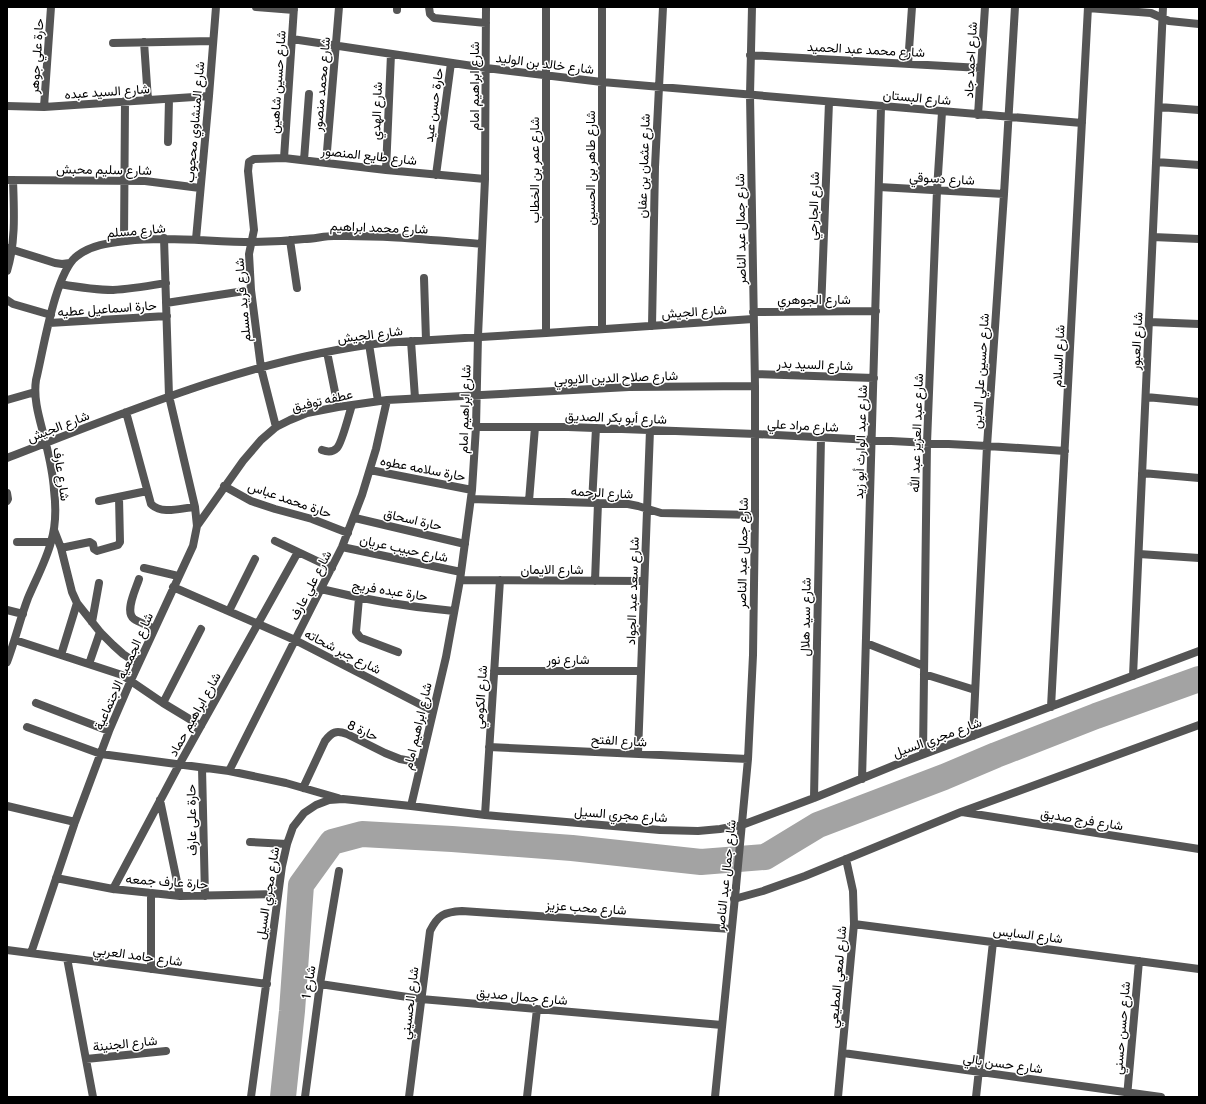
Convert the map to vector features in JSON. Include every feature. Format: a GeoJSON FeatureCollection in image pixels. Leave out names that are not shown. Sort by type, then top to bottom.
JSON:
{"type":"FeatureCollection","features":[{"type":"Feature","properties":{"kind":"street","name":"حارة علي جوهر"},"geometry":{"type":"LineString","coordinates":[[44,106],[51,7]]}},
{"type":"Feature","properties":{"kind":"street","name":"شارع المنشاوي محجوب"},"geometry":{"type":"LineString","coordinates":[[196,239],[216,7]]}},
{"type":"Feature","properties":{"kind":"street"},"geometry":{"type":"LineString","coordinates":[[256,7],[294,9]]}},
{"type":"Feature","properties":{"kind":"street","name":"شارع محمد منصور"},"geometry":{"type":"LineString","coordinates":[[326,163],[339,7]]}},
{"type":"Feature","properties":{"kind":"street"},"geometry":{"type":"LineString","coordinates":[[429,7],[430,14],[434,18],[486,23]]}},
{"type":"Feature","properties":{"kind":"street","name":"شارع ابراهيم امام"},"geometry":{"type":"LineString","coordinates":[[411,806],[446,657],[465,544],[472,490],[478,395],[478,336],[485,179],[486,7]]}},
{"type":"Feature","properties":{"kind":"street","name":"شارع عمر بن الخطاب"},"geometry":{"type":"LineString","coordinates":[[546,7],[546,333]]}},
{"type":"Feature","properties":{"kind":"street","name":"شارع طاهر بن الحسين"},"geometry":{"type":"LineString","coordinates":[[602,7],[602,329]]}},
{"type":"Feature","properties":{"kind":"street","name":"شارع عثمان بن عفان"},"geometry":{"type":"LineString","coordinates":[[652,326],[658,87],[663,7]]}},
{"type":"Feature","properties":{"kind":"street","name":"شارع جمال عبد الناصر"},"geometry":{"type":"LineString","coordinates":[[715,1097],[748,759],[753,655],[756,434],[750,95],[752,7]]}},
{"type":"Feature","properties":{"kind":"street"},"geometry":{"type":"LineString","coordinates":[[908,64],[912,7]]}},
{"type":"Feature","properties":{"kind":"street","name":"شارع احمد جاد"},"geometry":{"type":"LineString","coordinates":[[978,115],[985,7]]}},
{"type":"Feature","properties":{"kind":"street","name":"شارع حسين علي الدين"},"geometry":{"type":"LineString","coordinates":[[973,736],[987,446],[1015,7]]}},
{"type":"Feature","properties":{"kind":"street","name":"شارع العبور"},"geometry":{"type":"LineString","coordinates":[[1133,676],[1163,7]]}},
{"type":"Feature","properties":{"kind":"street"},"geometry":{"type":"LineString","coordinates":[[1088,8],[1151,14],[1176,23],[1199,24]]}},
{"type":"Feature","properties":{"kind":"street","name":"شارع السلام"},"geometry":{"type":"LineString","coordinates":[[1051,707],[1088,8]]}},
{"type":"Feature","properties":{"kind":"street","name":"شارع حسين شاهين"},"geometry":{"type":"LineString","coordinates":[[284,158],[294,9]]}},
{"type":"Feature","properties":{"kind":"street","name":"شارع خالد بن الوليد"},"geometry":{"type":"LineString","coordinates":[[292,39],[546,76],[750,95]]}},
{"type":"Feature","properties":{"kind":"street"},"geometry":{"type":"LineString","coordinates":[[113,43],[213,41]]}},
{"type":"Feature","properties":{"kind":"street"},"geometry":{"type":"LineString","coordinates":[[144,42],[148,100]]}},
{"type":"Feature","properties":{"kind":"street","name":"شارع الهدي"},"geometry":{"type":"LineString","coordinates":[[386,170],[390,54]]}},
{"type":"Feature","properties":{"kind":"street","name":"شارع محمد عبد الحميد"},"geometry":{"type":"LineString","coordinates":[[750,55],[981,68]]}},
{"type":"Feature","properties":{"kind":"street","name":"حارة حسن عيد"},"geometry":{"type":"LineString","coordinates":[[436,174],[451,63]]}},
{"type":"Feature","properties":{"kind":"street"},"geometry":{"type":"LineString","coordinates":[[304,160],[309,94]]}},
{"type":"Feature","properties":{"kind":"street","name":"شارع البستان"},"geometry":{"type":"LineString","coordinates":[[750,95],[1082,123]]}},
{"type":"Feature","properties":{"kind":"street","name":"شارع السيد عبده"},"geometry":{"type":"LineString","coordinates":[[7,106],[44,106],[209,96]]}},
{"type":"Feature","properties":{"kind":"street"},"geometry":{"type":"LineString","coordinates":[[168,142],[169,99]]}},
{"type":"Feature","properties":{"kind":"street"},"geometry":{"type":"LineString","coordinates":[[124,241],[125,101]]}},
{"type":"Feature","properties":{"kind":"street","name":"شارع الجارحي"},"geometry":{"type":"LineString","coordinates":[[821,311],[829,102]]}},
{"type":"Feature","properties":{"kind":"street","name":"شارع عبد الوارث أبو زيد"},"geometry":{"type":"LineString","coordinates":[[862,779],[881,107]]}},
{"type":"Feature","properties":{"kind":"street"},"geometry":{"type":"LineString","coordinates":[[1159,107],[1199,110]]}},
{"type":"Feature","properties":{"kind":"street","name":"شارع عبد العزيز عبد الله"},"geometry":{"type":"LineString","coordinates":[[923,754],[927,443],[937,190],[942,112]]}},
{"type":"Feature","properties":{"kind":"street","name":"شارع طايع المنصور"},"geometry":{"type":"LineString","coordinates":[[251,160],[284,158],[386,170],[485,179]]}},
{"type":"Feature","properties":{"kind":"street","name":"شارع فريد مسلم"},"geometry":{"type":"LineString","coordinates":[[251,160],[249,162],[248,171],[254,225],[249,254],[251,290],[261,368],[276,427]]}},
{"type":"Feature","properties":{"kind":"street"},"geometry":{"type":"LineString","coordinates":[[1156,162],[1199,165]]}},
{"type":"Feature","properties":{"kind":"street"},"geometry":{"type":"LineString","coordinates":[[7,270],[14,225],[10,180]]}},
{"type":"Feature","properties":{"kind":"street","name":"شارع سليم محبش"},"geometry":{"type":"LineString","coordinates":[[10,180],[124,180],[200,188]]}},
{"type":"Feature","properties":{"kind":"street","name":"شارع دسوقي"},"geometry":{"type":"LineString","coordinates":[[879,187],[1004,194]]}},
{"type":"Feature","properties":{"kind":"street","name":"شارع محمد ابراهيم"},"geometry":{"type":"LineString","coordinates":[[252,242],[332,236],[370,236],[482,244]]}},
{"type":"Feature","properties":{"kind":"street"},"geometry":{"type":"LineString","coordinates":[[1153,237],[1199,239]]}},
{"type":"Feature","properties":{"kind":"street","name":"شارع مسلم"},"geometry":{"type":"LineString","coordinates":[[70,263],[77,256],[92,248],[113,242],[164,238],[252,242]]}},
{"type":"Feature","properties":{"kind":"street","name":"شارع الجمعيه الاجتماعية"},"geometry":{"type":"LineString","coordinates":[[31,953],[100,754],[138,664],[193,546],[197,526],[195,507],[169,396],[164,238]]}},
{"type":"Feature","properties":{"kind":"street"},"geometry":{"type":"LineString","coordinates":[[290,240],[297,288]]}},
{"type":"Feature","properties":{"kind":"street"},"geometry":{"type":"LineString","coordinates":[[10,248],[55,263],[70,263]]}},
{"type":"Feature","properties":{"kind":"street","name":"شارع عارف"},"geometry":{"type":"LineString","coordinates":[[7,662],[28,600],[47,556],[54,530],[55,511],[51,466],[34,392],[51,315],[60,284],[70,263]]}},
{"type":"Feature","properties":{"kind":"street"},"geometry":{"type":"LineString","coordinates":[[424,278],[426,340]]}},
{"type":"Feature","properties":{"kind":"street"},"geometry":{"type":"LineString","coordinates":[[60,284],[112,290],[139,288],[166,283]]}},
{"type":"Feature","properties":{"kind":"street"},"geometry":{"type":"LineString","coordinates":[[166,303],[251,290]]}},
{"type":"Feature","properties":{"kind":"street"},"geometry":{"type":"LineString","coordinates":[[7,300],[13,304],[51,315]]}},
{"type":"Feature","properties":{"kind":"street","name":"شارع الجوهري"},"geometry":{"type":"LineString","coordinates":[[753,315],[821,311],[876,311]]}},
{"type":"Feature","properties":{"kind":"street","name":"شارع الجيش"},"geometry":{"type":"LineString","coordinates":[[7,458],[169,396],[261,368],[327,352],[369,344],[652,326],[753,315]]}},
{"type":"Feature","properties":{"kind":"street","name":"حارة اسماعيل عطيه"},"geometry":{"type":"LineString","coordinates":[[49,324],[167,316]]}},
{"type":"Feature","properties":{"kind":"street"},"geometry":{"type":"LineString","coordinates":[[1149,322],[1199,324]]}},
{"type":"Feature","properties":{"kind":"street"},"geometry":{"type":"LineString","coordinates":[[411,341],[415,398]]}},
{"type":"Feature","properties":{"kind":"street"},"geometry":{"type":"LineString","coordinates":[[369,344],[378,401]]}},
{"type":"Feature","properties":{"kind":"street"},"geometry":{"type":"LineString","coordinates":[[327,352],[338,407]]}},
{"type":"Feature","properties":{"kind":"street","name":"شارع السيد بدر"},"geometry":{"type":"LineString","coordinates":[[755,374],[874,378]]}},
{"type":"Feature","properties":{"kind":"street","name":"شارع صلاح الدين الايوبي"},"geometry":{"type":"LineString","coordinates":[[478,395],[628,387],[755,386]]}},
{"type":"Feature","properties":{"kind":"street"},"geometry":{"type":"LineString","coordinates":[[7,400],[34,392]]}},
{"type":"Feature","properties":{"kind":"street","name":"عطفه توفيق"},"geometry":{"type":"LineString","coordinates":[[197,526],[224,486],[261,440],[276,427],[290,420],[307,414],[338,407],[378,401],[478,395]]}},
{"type":"Feature","properties":{"kind":"street"},"geometry":{"type":"LineString","coordinates":[[1146,398],[1199,402]]}},
{"type":"Feature","properties":{"kind":"street","name":"شارع علي عارف"},"geometry":{"type":"LineString","coordinates":[[229,771],[322,589],[348,533],[370,470],[387,400]]}},
{"type":"Feature","properties":{"kind":"street"},"geometry":{"type":"LineString","coordinates":[[322,450],[329,452],[339,446],[352,405]]}},
{"type":"Feature","properties":{"kind":"street"},"geometry":{"type":"LineString","coordinates":[[126,412],[151,504],[158,510],[195,507]]}},
{"type":"Feature","properties":{"kind":"street","name":"شارع أبو بكر الصديق"},"geometry":{"type":"LineString","coordinates":[[476,427],[596,428],[756,434]]}},
{"type":"Feature","properties":{"kind":"street"},"geometry":{"type":"LineString","coordinates":[[529,501],[534,427]]}},
{"type":"Feature","properties":{"kind":"street"},"geometry":{"type":"LineString","coordinates":[[595,581],[596,428]]}},
{"type":"Feature","properties":{"kind":"street","name":"شارع سعد عبد الجواد"},"geometry":{"type":"LineString","coordinates":[[638,753],[650,430]]}},
{"type":"Feature","properties":{"kind":"street","name":"شارع مراد علي"},"geometry":{"type":"LineString","coordinates":[[756,434],[1065,451]]}},
{"type":"Feature","properties":{"kind":"street","name":"شارع سيد هلال"},"geometry":{"type":"LineString","coordinates":[[814,798],[821,437]]}},
{"type":"Feature","properties":{"kind":"street","name":"حارة سلامه عطوه"},"geometry":{"type":"LineString","coordinates":[[370,470],[472,490]]}},
{"type":"Feature","properties":{"kind":"street"},"geometry":{"type":"LineString","coordinates":[[1142,473],[1199,478]]}},
{"type":"Feature","properties":{"kind":"street","name":"حارة محمد عباس"},"geometry":{"type":"LineString","coordinates":[[224,486],[251,501],[312,519],[348,533]]}},
{"type":"Feature","properties":{"kind":"street"},"geometry":{"type":"LineString","coordinates":[[99,501],[147,491]]}},
{"type":"Feature","properties":{"kind":"street"},"geometry":{"type":"LineString","coordinates":[[7,493],[7,501]]}},
{"type":"Feature","properties":{"kind":"street"},"geometry":{"type":"LineString","coordinates":[[61,548],[90,542],[93,544],[94,550],[97,551],[118,545],[120,542],[119,497]]}},
{"type":"Feature","properties":{"kind":"street","name":"شارع الرحمه"},"geometry":{"type":"LineString","coordinates":[[471,499],[628,504],[661,513],[756,515]]}},
{"type":"Feature","properties":{"kind":"street","name":"حارة اسحاق"},"geometry":{"type":"LineString","coordinates":[[354,518],[465,544]]}},
{"type":"Feature","properties":{"kind":"street"},"geometry":{"type":"LineString","coordinates":[[54,530],[61,548],[72,592],[77,603],[100,632],[123,654],[138,664]]}},
{"type":"Feature","properties":{"kind":"street"},"geometry":{"type":"LineString","coordinates":[[275,541],[332,568]]}},
{"type":"Feature","properties":{"kind":"street"},"geometry":{"type":"LineString","coordinates":[[17,542],[51,542]]}},
{"type":"Feature","properties":{"kind":"street","name":"شارع حبيب عريان"},"geometry":{"type":"LineString","coordinates":[[342,547],[460,576]]}},
{"type":"Feature","properties":{"kind":"street","name":"شارع ابراهيم حماد"},"geometry":{"type":"LineString","coordinates":[[113,889],[179,765],[298,552]]}},
{"type":"Feature","properties":{"kind":"street"},"geometry":{"type":"LineString","coordinates":[[1139,554],[1199,558]]}},
{"type":"Feature","properties":{"kind":"street"},"geometry":{"type":"LineString","coordinates":[[229,611],[255,559]]}},
{"type":"Feature","properties":{"kind":"street"},"geometry":{"type":"LineString","coordinates":[[144,568],[178,576]]}},
{"type":"Feature","properties":{"kind":"street","name":"شارع الايمان"},"geometry":{"type":"LineString","coordinates":[[460,576],[500,580],[644,581]]}},
{"type":"Feature","properties":{"kind":"street"},"geometry":{"type":"LineString","coordinates":[[139,579],[130,605],[130,612],[134,618],[154,629]]}},
{"type":"Feature","properties":{"kind":"street","name":"شارع الكومي"},"geometry":{"type":"LineString","coordinates":[[484,815],[500,580]]}},
{"type":"Feature","properties":{"kind":"street"},"geometry":{"type":"LineString","coordinates":[[92,622],[99,583]]}},
{"type":"Feature","properties":{"kind":"street","name":"شارع جبر شحاته"},"geometry":{"type":"LineString","coordinates":[[173,587],[295,640],[433,711]]}},
{"type":"Feature","properties":{"kind":"street","name":"حارة عبده فريج"},"geometry":{"type":"LineString","coordinates":[[322,589],[359,598],[420,608],[454,611]]}},
{"type":"Feature","properties":{"kind":"street"},"geometry":{"type":"LineString","coordinates":[[359,598],[356,629],[357,634],[361,638],[398,652]]}},
{"type":"Feature","properties":{"kind":"street"},"geometry":{"type":"LineString","coordinates":[[62,655],[77,603]]}},
{"type":"Feature","properties":{"kind":"street"},"geometry":{"type":"LineString","coordinates":[[7,610],[23,614]]}},
{"type":"Feature","properties":{"kind":"street"},"geometry":{"type":"LineString","coordinates":[[163,703],[201,629]]}},
{"type":"Feature","properties":{"kind":"street"},"geometry":{"type":"LineString","coordinates":[[89,664],[100,632]]}},
{"type":"Feature","properties":{"kind":"street"},"geometry":{"type":"LineString","coordinates":[[15,640],[122,675],[163,703],[201,726]]}},
{"type":"Feature","properties":{"kind":"street"},"geometry":{"type":"LineString","coordinates":[[866,643],[924,670],[975,690]]}},
{"type":"Feature","properties":{"kind":"street","name":"شارع مجري السيل"},"geometry":{"type":"LineString","coordinates":[[251,1097],[286,844],[293,827],[304,813],[316,805],[329,800],[343,799],[484,815],[671,830],[698,831],[720,829],[742,825],[923,754],[1199,651]]}},
{"type":"Feature","properties":{"kind":"street","name":"شارع نور"},"geometry":{"type":"LineString","coordinates":[[494,671],[641,670]]}},
{"type":"Feature","properties":{"kind":"street"},"geometry":{"type":"LineString","coordinates":[[36,704],[110,731]]}},
{"type":"Feature","properties":{"kind":"street"},"geometry":{"type":"LineString","coordinates":[[734,900],[763,891],[846,859],[961,812],[1199,725]]}},
{"type":"Feature","properties":{"kind":"street"},"geometry":{"type":"LineString","coordinates":[[27,727],[100,754],[229,771],[286,783],[343,799]]}},
{"type":"Feature","properties":{"kind":"street","name":"حارة 8"},"geometry":{"type":"LineString","coordinates":[[303,788],[325,741],[335,732],[347,734],[400,759],[421,763]]}},
{"type":"Feature","properties":{"kind":"street","name":"شارع الفتح"},"geometry":{"type":"LineString","coordinates":[[489,747],[748,759]]}},
{"type":"Feature","properties":{"kind":"street","name":"حارة على عارف"},"geometry":{"type":"LineString","coordinates":[[202,768],[205,896]]}},
{"type":"Feature","properties":{"kind":"street"},"geometry":{"type":"LineString","coordinates":[[160,800],[180,896]]}},
{"type":"Feature","properties":{"kind":"street"},"geometry":{"type":"LineString","coordinates":[[7,806],[76,822]]}},
{"type":"Feature","properties":{"kind":"street","name":"شارع فرج صديق"},"geometry":{"type":"LineString","coordinates":[[961,812],[1199,849]]}},
{"type":"Feature","properties":{"kind":"street"},"geometry":{"type":"LineString","coordinates":[[250,842],[286,844]]}},
{"type":"Feature","properties":{"kind":"street","name":"شارع لمعي المطيعي"},"geometry":{"type":"LineString","coordinates":[[838,1097],[854,924],[853,891],[846,859]]}},
{"type":"Feature","properties":{"kind":"street","name":"شارع 1"},"geometry":{"type":"LineString","coordinates":[[305,1097],[320,984],[339,871]]}},
{"type":"Feature","properties":{"kind":"street","name":"حارة عارف جمعه"},"geometry":{"type":"LineString","coordinates":[[56,878],[113,889],[180,896],[278,894]]}},
{"type":"Feature","properties":{"kind":"street"},"geometry":{"type":"LineString","coordinates":[[151,893],[151,969]]}},
{"type":"Feature","properties":{"kind":"street","name":"شارع محب عزيز"},"geometry":{"type":"LineString","coordinates":[[441,916],[449,912],[462,911],[731,929]]}},
{"type":"Feature","properties":{"kind":"street","name":"شارع الحسيني"},"geometry":{"type":"LineString","coordinates":[[409,1097],[430,931],[435,921],[441,916]]}},
{"type":"Feature","properties":{"kind":"street","name":"شارع السايس"},"geometry":{"type":"LineString","coordinates":[[854,924],[1199,969]]}},
{"type":"Feature","properties":{"kind":"street"},"geometry":{"type":"LineString","coordinates":[[976,1097],[994,942]]}},
{"type":"Feature","properties":{"kind":"street","name":"شارع حامد العربي"},"geometry":{"type":"LineString","coordinates":[[7,950],[267,984]]}},
{"type":"Feature","properties":{"kind":"street"},"geometry":{"type":"LineString","coordinates":[[67,958],[93,1097]]}},
{"type":"Feature","properties":{"kind":"street","name":"شارع حسن حسني"},"geometry":{"type":"LineString","coordinates":[[1127,1095],[1139,961]]}},
{"type":"Feature","properties":{"kind":"street","name":"شارع جمال صديق"},"geometry":{"type":"LineString","coordinates":[[320,984],[421,999],[722,1025]]}},
{"type":"Feature","properties":{"kind":"street"},"geometry":{"type":"LineString","coordinates":[[527,1097],[537,1009]]}},
{"type":"Feature","properties":{"kind":"street","name":"شارع الجنينة"},"geometry":{"type":"LineString","coordinates":[[86,1059],[166,1051]]}},
{"type":"Feature","properties":{"kind":"street","name":"شارع حسن بالي"},"geometry":{"type":"LineString","coordinates":[[843,1053],[1127,1095],[1161,1097]]}},
{"type":"Feature","properties":{"kind":"waterway"},"geometry":{"type":"LineString","coordinates":[[283,1097],[292,1011],[301,885],[332,842],[362,834],[572,848],[701,862],[765,857],[818,825],[944,777],[1096,716],[1199,679]]}}]}
